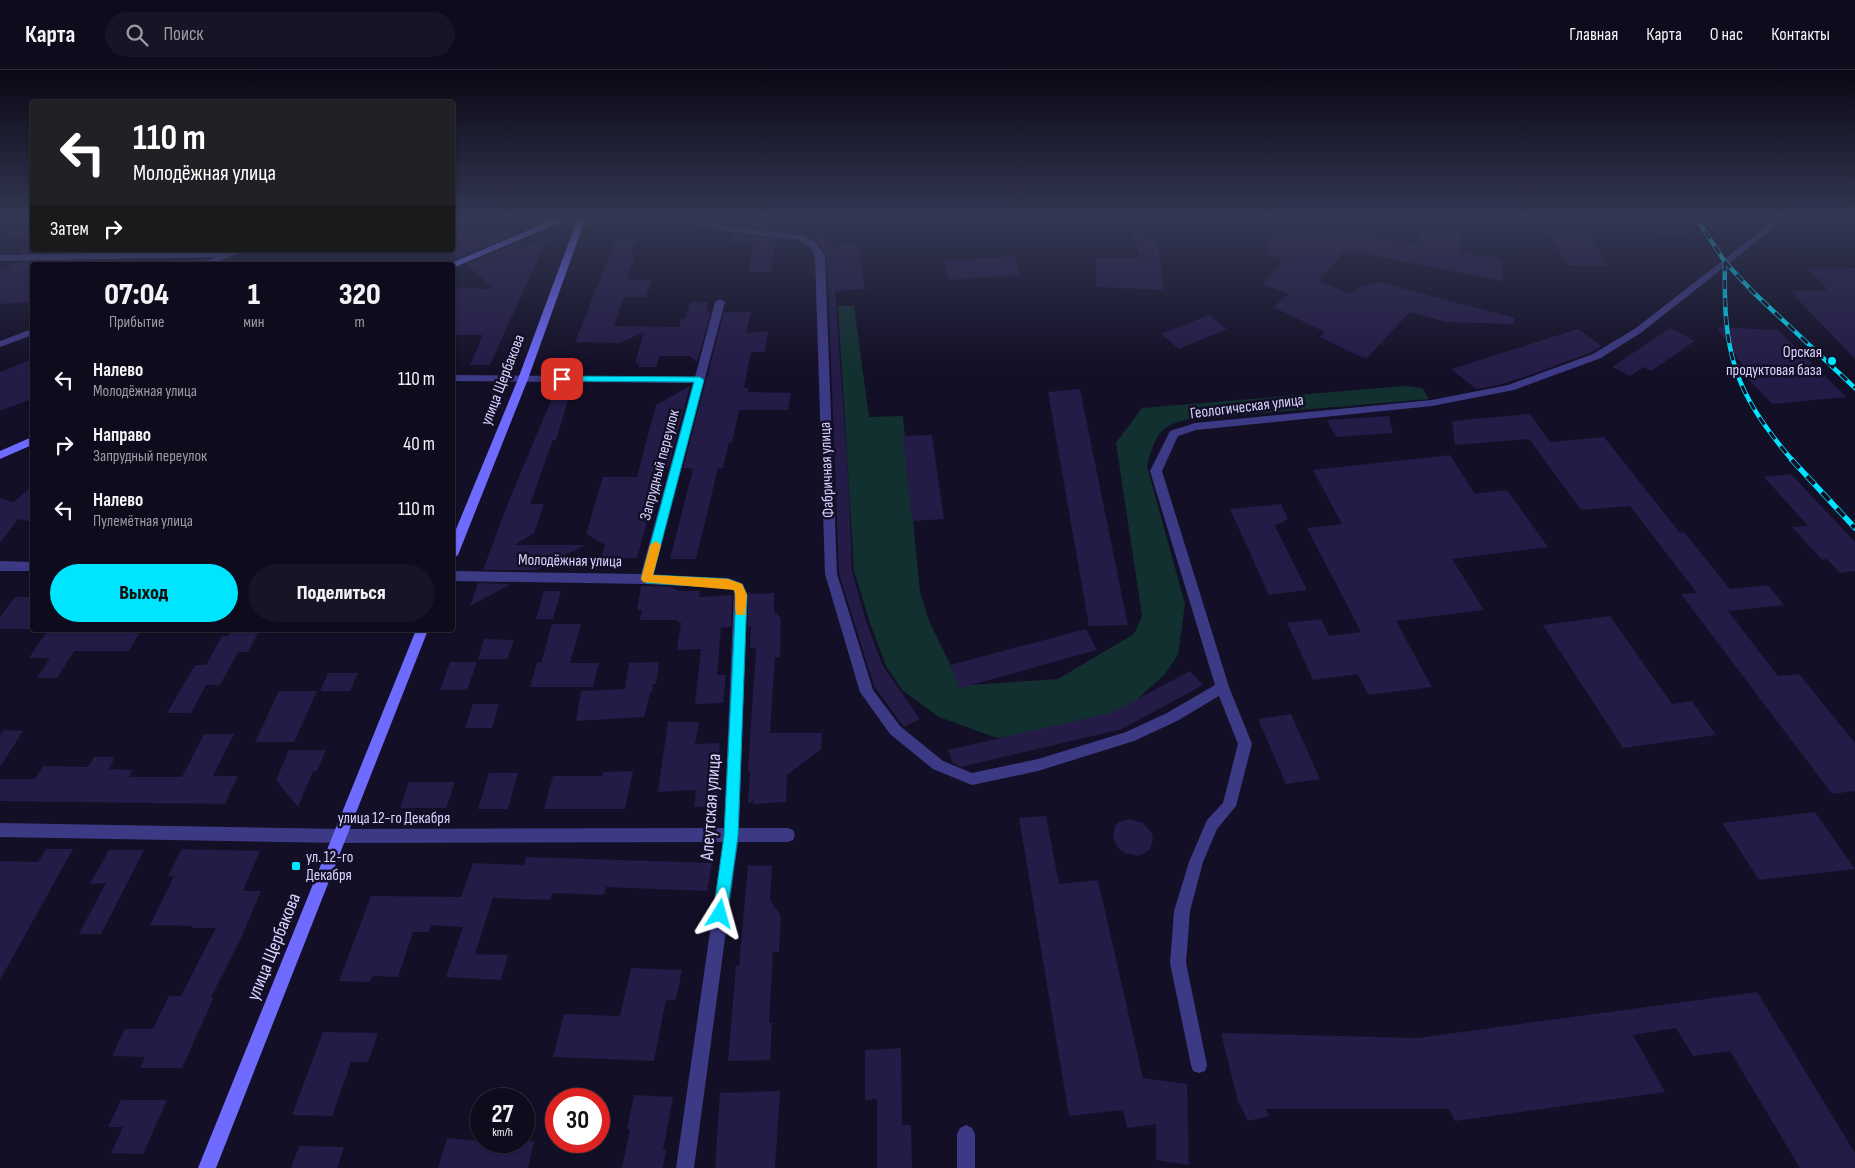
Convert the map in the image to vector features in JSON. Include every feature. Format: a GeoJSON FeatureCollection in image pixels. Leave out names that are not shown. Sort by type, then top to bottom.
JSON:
{"type":"FeatureCollection","features":[{"type":"Feature","properties":{"kind":"street","name":"улица Щербакова"},"geometry":{"type":"LineString","coordinates":[[455,548],[523,379],[562,267]]}},
{"type":"Feature","properties":{"kind":"street","name":"Фабричная улица"},"geometry":{"type":"LineString","coordinates":[[820,267],[831,574],[866,692],[895,730],[938,765],[972,779],[1038,765],[1129,737],[1172,718],[1222,687]]}},
{"type":"Feature","properties":{"kind":"street","name":"Геологическая улица"},"geometry":{"type":"LineString","coordinates":[[1199,1065],[1178,963],[1182,911],[1196,862],[1212,825],[1229,806],[1245,744],[1222,687],[1156,471],[1174,434],[1195,427],[1432,403],[1510,388],[1597,356],[1639,330],[1719,267]]}},
{"type":"Feature","properties":{"kind":"street","name":"Запрудный переулок"},"geometry":{"type":"LineString","coordinates":[[646,579],[720,302]]}},
{"type":"Feature","properties":{"kind":"street"},"geometry":{"type":"LineString","coordinates":[[0,344],[30,333]]}},
{"type":"Feature","properties":{"kind":"street"},"geometry":{"type":"LineString","coordinates":[[455,378],[700,380]]}},
{"type":"Feature","properties":{"kind":"street"},"geometry":{"type":"LineString","coordinates":[[0,454],[30,442]]}},
{"type":"Feature","properties":{"kind":"street"},"geometry":{"type":"LineString","coordinates":[[0,566],[30,567]]}},
{"type":"Feature","properties":{"kind":"street","name":"Молодёжная улица"},"geometry":{"type":"LineString","coordinates":[[455,576],[646,579],[728,584],[738,587],[742,595]]}},
{"type":"Feature","properties":{"kind":"street","name":"Алеутская улица"},"geometry":{"type":"LineString","coordinates":[[685,1168],[731,836],[742,595]]}},
{"type":"Feature","properties":{"kind":"street","name":"улица Щербакова"},"geometry":{"type":"LineString","coordinates":[[207,1168],[421,632]]}},
{"type":"Feature","properties":{"kind":"street","name":"улица 12-го Декабря"},"geometry":{"type":"LineString","coordinates":[[0,830],[341,836],[788,835]]}},
{"type":"Feature","properties":{"kind":"street"},"geometry":{"type":"LineString","coordinates":[[966,1134],[966,1168]]}},
{"type":"Feature","properties":{"kind":"green space"},"geometry":{"type":"Polygon","coordinates":[[[838,306],[854,306],[869,417],[903,416],[920,592],[930,623],[957,678],[970,685],[1058,679],[1134,634],[1142,616],[1116,443],[1142,408],[1405,386],[1422,388],[1429,399],[1193,419],[1173,424],[1166,428],[1156,439],[1147,466],[1185,604],[1178,655],[1165,674],[1129,707],[1074,730],[997,738],[939,717],[903,691],[886,666],[869,620],[854,571],[838,306]]]}},
{"type":"Feature","properties":{"kind":"building"},"geometry":{"type":"Polygon","coordinates":[[[8,267],[30,267],[30,302],[0,304],[0,269],[8,267]]]}},
{"type":"Feature","properties":{"kind":"building"},"geometry":{"type":"Polygon","coordinates":[[[470,267],[534,267],[490,365],[470,365],[483,335],[455,335],[455,288],[494,289],[470,267]]]}},
{"type":"Feature","properties":{"kind":"building"},"geometry":{"type":"Polygon","coordinates":[[[605,267],[631,267],[627,279],[652,280],[646,297],[624,297],[614,326],[679,327],[681,319],[685,319],[690,302],[708,302],[706,311],[711,312],[697,362],[690,356],[660,356],[656,367],[639,367],[639,363],[635,363],[644,332],[620,343],[575,342],[605,267]]]}},
{"type":"Feature","properties":{"kind":"building"},"geometry":{"type":"Polygon","coordinates":[[[749,267],[772,267],[771,272],[748,272],[749,267]]]}},
{"type":"Feature","properties":{"kind":"building"},"geometry":{"type":"Polygon","coordinates":[[[827,267],[862,267],[865,289],[835,291],[848,473],[852,571],[866,621],[883,666],[920,719],[904,727],[874,686],[839,574],[827,267]]]}},
{"type":"Feature","properties":{"kind":"building"},"geometry":{"type":"Polygon","coordinates":[[[946,267],[1018,267],[1020,275],[949,280],[946,267]]]}},
{"type":"Feature","properties":{"kind":"building"},"geometry":{"type":"Polygon","coordinates":[[[1095,267],[1161,267],[1164,290],[1096,287],[1095,267]]]}},
{"type":"Feature","properties":{"kind":"building"},"geometry":{"type":"Polygon","coordinates":[[[1277,267],[1331,267],[1319,281],[1350,294],[1359,287],[1378,282],[1515,318],[1514,324],[1446,322],[1410,312],[1367,358],[1320,337],[1325,332],[1273,307],[1289,294],[1262,284],[1277,267]]]}},
{"type":"Feature","properties":{"kind":"building"},"geometry":{"type":"Polygon","coordinates":[[[1433,267],[1503,267],[1503,281],[1433,267]]]}},
{"type":"Feature","properties":{"kind":"building"},"geometry":{"type":"Polygon","coordinates":[[[1855,268],[1855,359],[1790,291],[1828,290],[1808,269],[1855,268]]]}},
{"type":"Feature","properties":{"kind":"building"},"geometry":{"type":"Polygon","coordinates":[[[724,312],[751,312],[746,333],[768,331],[765,352],[751,352],[744,388],[749,388],[748,392],[791,393],[788,410],[739,410],[732,443],[729,443],[723,468],[718,468],[696,559],[670,559],[693,469],[683,468],[707,376],[710,375],[708,373],[724,312]]]}},
{"type":"Feature","properties":{"kind":"building"},"geometry":{"type":"Polygon","coordinates":[[[1209,315],[1227,329],[1179,349],[1161,334],[1209,315]]]}},
{"type":"Feature","properties":{"kind":"building"},"geometry":{"type":"Polygon","coordinates":[[[1717,327],[1778,330],[1846,397],[1772,404],[1734,364],[1736,362],[1743,366],[1717,327]]]}},
{"type":"Feature","properties":{"kind":"building"},"geometry":{"type":"Polygon","coordinates":[[[1670,328],[1695,341],[1651,371],[1644,367],[1630,376],[1612,367],[1670,328]]]}},
{"type":"Feature","properties":{"kind":"building"},"geometry":{"type":"Polygon","coordinates":[[[1578,329],[1602,346],[1592,352],[1499,385],[1476,389],[1451,369],[1578,329]]]}},
{"type":"Feature","properties":{"kind":"building"},"geometry":{"type":"Polygon","coordinates":[[[30,360],[30,400],[0,411],[0,372],[30,360]]]}},
{"type":"Feature","properties":{"kind":"building"},"geometry":{"type":"Polygon","coordinates":[[[690,386],[668,468],[662,468],[637,558],[601,558],[605,545],[586,534],[603,477],[637,477],[656,405],[690,386]]]}},
{"type":"Feature","properties":{"kind":"building"},"geometry":{"type":"Polygon","coordinates":[[[1080,389],[1128,625],[1089,626],[1048,392],[1080,389]]]}},
{"type":"Feature","properties":{"kind":"building"},"geometry":{"type":"Polygon","coordinates":[[[555,391],[571,391],[556,440],[553,440],[530,504],[544,504],[534,533],[515,545],[585,545],[536,570],[483,570],[508,503],[555,391]]]}},
{"type":"Feature","properties":{"kind":"building"},"geometry":{"type":"Polygon","coordinates":[[[1530,414],[1550,442],[1604,437],[1680,533],[1684,532],[1730,589],[1768,585],[1784,605],[1728,611],[1778,676],[1799,674],[1855,743],[1855,791],[1832,794],[1681,594],[1697,593],[1630,506],[1581,510],[1529,439],[1455,445],[1452,421],[1530,414]]]}},
{"type":"Feature","properties":{"kind":"building"},"geometry":{"type":"Polygon","coordinates":[[[1389,416],[1393,433],[1336,437],[1327,420],[1389,416]]]}},
{"type":"Feature","properties":{"kind":"building"},"geometry":{"type":"Polygon","coordinates":[[[932,435],[944,519],[912,521],[903,436],[932,435]]]}},
{"type":"Feature","properties":{"kind":"building"},"geometry":{"type":"Polygon","coordinates":[[[1450,455],[1475,494],[1507,490],[1548,547],[1452,559],[1484,610],[1396,621],[1432,687],[1368,695],[1358,674],[1313,680],[1287,623],[1321,619],[1329,636],[1361,632],[1307,528],[1342,524],[1313,470],[1450,455]]]}},
{"type":"Feature","properties":{"kind":"building"},"geometry":{"type":"Polygon","coordinates":[[[1791,474],[1855,542],[1855,571],[1840,573],[1827,559],[1822,560],[1792,527],[1808,526],[1764,477],[1791,474]]]}},
{"type":"Feature","properties":{"kind":"building"},"geometry":{"type":"Polygon","coordinates":[[[30,488],[30,522],[18,519],[0,543],[0,498],[14,502],[30,488]]]}},
{"type":"Feature","properties":{"kind":"building"},"geometry":{"type":"Polygon","coordinates":[[[1281,504],[1288,519],[1275,526],[1307,590],[1269,595],[1230,509],[1281,504]]]}},
{"type":"Feature","properties":{"kind":"building"},"geometry":{"type":"Polygon","coordinates":[[[478,583],[511,584],[470,606],[478,583]]]}},
{"type":"Feature","properties":{"kind":"building"},"geometry":{"type":"Polygon","coordinates":[[[641,586],[672,587],[678,591],[700,591],[699,597],[732,595],[731,627],[721,628],[717,675],[726,675],[723,703],[695,704],[701,649],[677,650],[681,622],[677,622],[677,620],[640,620],[642,610],[637,610],[641,586]]]}},
{"type":"Feature","properties":{"kind":"building"},"geometry":{"type":"Polygon","coordinates":[[[544,591],[561,591],[553,619],[536,619],[544,591]]]}},
{"type":"Feature","properties":{"kind":"building"},"geometry":{"type":"Polygon","coordinates":[[[748,591],[751,594],[774,593],[774,612],[781,618],[780,657],[775,657],[770,733],[822,733],[821,749],[787,775],[786,802],[753,804],[754,800],[748,804],[750,771],[748,771],[756,649],[750,648],[751,626],[748,627],[748,591]]]}},
{"type":"Feature","properties":{"kind":"building"},"geometry":{"type":"Polygon","coordinates":[[[15,597],[30,597],[30,629],[0,629],[0,617],[15,597]]]}},
{"type":"Feature","properties":{"kind":"building"},"geometry":{"type":"Polygon","coordinates":[[[1610,616],[1672,704],[1692,701],[1716,735],[1623,748],[1543,625],[1610,616]]]}},
{"type":"Feature","properties":{"kind":"building"},"geometry":{"type":"Polygon","coordinates":[[[552,624],[581,624],[570,663],[599,663],[593,687],[530,687],[537,663],[541,663],[552,624]]]}},
{"type":"Feature","properties":{"kind":"building"},"geometry":{"type":"Polygon","coordinates":[[[1086,629],[1097,650],[960,688],[950,665],[1086,629]]]}},
{"type":"Feature","properties":{"kind":"building"},"geometry":{"type":"Polygon","coordinates":[[[47,632],[140,632],[129,651],[74,651],[57,678],[37,678],[50,658],[29,658],[47,632]]]}},
{"type":"Feature","properties":{"kind":"building"},"geometry":{"type":"Polygon","coordinates":[[[230,632],[259,632],[248,652],[238,652],[220,685],[206,685],[191,713],[167,713],[195,665],[206,665],[222,636],[228,636],[230,632]]]}},
{"type":"Feature","properties":{"kind":"building"},"geometry":{"type":"Polygon","coordinates":[[[484,639],[514,640],[507,659],[478,659],[484,639]]]}},
{"type":"Feature","properties":{"kind":"building"},"geometry":{"type":"Polygon","coordinates":[[[450,662],[477,662],[467,690],[440,690],[450,662]]]}},
{"type":"Feature","properties":{"kind":"building"},"geometry":{"type":"Polygon","coordinates":[[[659,662],[656,684],[653,684],[644,717],[576,721],[581,691],[625,689],[629,663],[659,662]]]}},
{"type":"Feature","properties":{"kind":"building"},"geometry":{"type":"Polygon","coordinates":[[[1190,671],[1203,685],[1122,729],[961,767],[953,763],[948,750],[1111,713],[1190,671]]]}},
{"type":"Feature","properties":{"kind":"building"},"geometry":{"type":"Polygon","coordinates":[[[328,673],[358,673],[350,691],[320,691],[328,673]]]}},
{"type":"Feature","properties":{"kind":"building"},"geometry":{"type":"Polygon","coordinates":[[[279,691],[317,691],[294,742],[255,742],[279,691]]]}},
{"type":"Feature","properties":{"kind":"building"},"geometry":{"type":"Polygon","coordinates":[[[473,704],[499,704],[492,728],[465,728],[473,704]]]}},
{"type":"Feature","properties":{"kind":"building"},"geometry":{"type":"Polygon","coordinates":[[[1291,714],[1320,779],[1286,784],[1258,719],[1291,714]]]}},
{"type":"Feature","properties":{"kind":"building"},"geometry":{"type":"Polygon","coordinates":[[[668,722],[699,722],[695,744],[720,743],[716,788],[719,788],[717,806],[694,807],[696,790],[658,792],[668,722]]]}},
{"type":"Feature","properties":{"kind":"building"},"geometry":{"type":"Polygon","coordinates":[[[4,730],[23,731],[0,767],[0,736],[4,730]]]}},
{"type":"Feature","properties":{"kind":"building"},"geometry":{"type":"Polygon","coordinates":[[[204,734],[234,734],[213,776],[238,776],[225,804],[0,801],[0,779],[35,779],[43,766],[88,767],[94,757],[115,757],[109,769],[133,770],[129,777],[182,777],[204,734]]]}},
{"type":"Feature","properties":{"kind":"building"},"geometry":{"type":"Polygon","coordinates":[[[289,750],[326,750],[317,771],[313,771],[298,807],[276,780],[289,750]]]}},
{"type":"Feature","properties":{"kind":"building"},"geometry":{"type":"Polygon","coordinates":[[[633,771],[625,809],[544,809],[553,776],[602,776],[603,772],[633,771]]]}},
{"type":"Feature","properties":{"kind":"building"},"geometry":{"type":"Polygon","coordinates":[[[489,773],[518,773],[508,809],[478,809],[489,773]]]}},
{"type":"Feature","properties":{"kind":"building"},"geometry":{"type":"Polygon","coordinates":[[[409,782],[455,782],[446,808],[400,808],[409,782]]]}},
{"type":"Feature","properties":{"kind":"building"},"geometry":{"type":"Polygon","coordinates":[[[1815,812],[1855,869],[1759,880],[1722,823],[1815,812]]]}},
{"type":"Feature","properties":{"kind":"building"},"geometry":{"type":"Polygon","coordinates":[[[1046,816],[1059,884],[1098,880],[1143,1078],[1187,1084],[1189,1165],[1156,1160],[1156,1124],[1127,1128],[1123,1110],[1069,1116],[1019,818],[1046,816]]]}},
{"type":"Feature","properties":{"kind":"building"},"geometry":{"type":"Polygon","coordinates":[[[1131,819],[1143,823],[1152,833],[1153,839],[1150,850],[1138,856],[1125,853],[1119,849],[1113,838],[1115,826],[1119,822],[1131,819]]]}},
{"type":"Feature","properties":{"kind":"building"},"geometry":{"type":"Polygon","coordinates":[[[46,849],[73,849],[0,980],[0,861],[38,862],[46,849]]]}},
{"type":"Feature","properties":{"kind":"building"},"geometry":{"type":"Polygon","coordinates":[[[182,849],[260,851],[243,891],[261,891],[242,936],[211,997],[214,997],[182,1068],[140,1068],[145,1057],[112,1056],[125,1029],[153,1029],[169,996],[181,996],[216,928],[150,925],[174,876],[168,876],[182,849]]]}},
{"type":"Feature","properties":{"kind":"building"},"geometry":{"type":"Polygon","coordinates":[[[109,850],[144,850],[101,934],[79,934],[106,883],[90,884],[109,850]]]}},
{"type":"Feature","properties":{"kind":"building"},"geometry":{"type":"Polygon","coordinates":[[[526,857],[712,863],[707,891],[606,887],[604,895],[553,893],[550,900],[493,898],[475,954],[508,955],[501,980],[446,977],[463,927],[431,925],[429,932],[413,932],[398,977],[372,976],[370,982],[339,981],[371,896],[461,897],[473,863],[524,865],[526,857]]]}},
{"type":"Feature","properties":{"kind":"building"},"geometry":{"type":"Polygon","coordinates":[[[748,865],[772,866],[770,900],[781,916],[779,952],[773,952],[769,1023],[772,1023],[770,1060],[728,1061],[736,966],[739,966],[748,865]]]}},
{"type":"Feature","properties":{"kind":"building"},"geometry":{"type":"Polygon","coordinates":[[[631,968],[682,970],[676,1000],[666,1000],[654,1061],[553,1057],[564,1014],[620,1016],[631,968]]]}},
{"type":"Feature","properties":{"kind":"building"},"geometry":{"type":"Polygon","coordinates":[[[1757,992],[1855,1153],[1855,1168],[1800,1168],[1730,1051],[1693,1056],[1676,1028],[1633,1035],[1665,1092],[1455,1121],[1449,1109],[1266,1109],[1269,1116],[1248,1121],[1238,1101],[1221,1033],[1417,1038],[1757,992]]]}},
{"type":"Feature","properties":{"kind":"building"},"geometry":{"type":"Polygon","coordinates":[[[323,1032],[378,1033],[368,1062],[351,1062],[332,1116],[292,1115],[323,1032]]]}},
{"type":"Feature","properties":{"kind":"building"},"geometry":{"type":"Polygon","coordinates":[[[901,1048],[902,1125],[911,1125],[912,1168],[877,1168],[877,1099],[865,1100],[865,1050],[901,1048]]]}},
{"type":"Feature","properties":{"kind":"building"},"geometry":{"type":"Polygon","coordinates":[[[780,1091],[775,1168],[715,1168],[720,1093],[780,1091]]]}},
{"type":"Feature","properties":{"kind":"building"},"geometry":{"type":"Polygon","coordinates":[[[634,1095],[673,1097],[663,1150],[666,1150],[663,1168],[622,1168],[630,1129],[627,1129],[634,1095]]]}},
{"type":"Feature","properties":{"kind":"building"},"geometry":{"type":"Polygon","coordinates":[[[121,1100],[167,1100],[143,1154],[111,1153],[123,1127],[108,1127],[121,1100]]]}},
{"type":"Feature","properties":{"kind":"building"},"geometry":{"type":"Polygon","coordinates":[[[447,1138],[470,1140],[470,1153],[531,1153],[528,1168],[438,1168],[447,1138]]]}},
{"type":"Feature","properties":{"kind":"building"},"geometry":{"type":"Polygon","coordinates":[[[299,1146],[344,1147],[337,1168],[291,1168],[299,1146]]]}},
{"type":"Feature","properties":{"kind":"railway"},"geometry":{"type":"LineString","coordinates":[[1725,267],[1726,322],[1736,369],[1757,413],[1793,461]]}},
{"type":"Feature","properties":{"kind":"railway"},"geometry":{"type":"LineString","coordinates":[[1730,267],[1753,292],[1855,388]]}},
{"type":"Feature","properties":{"kind":"railway"},"geometry":{"type":"LineString","coordinates":[[1792,460],[1855,528]]}},
{"type":"Feature","properties":{"kind":"slow traffic"},"geometry":{"type":"LineString","coordinates":[[656,545],[646,579],[728,584],[738,587],[742,595],[741,612]]}},
{"type":"Feature","properties":{"kind":"place","name":"Орская продуктовая база"},"geometry":{"type":"Point","coordinates":[1832,361]}},
{"type":"Feature","properties":{"kind":"place","name":"ул. 12-го Декабря"},"geometry":{"type":"Point","coordinates":[296,866]}},
{"type":"Feature","properties":{"kind":"route"},"geometry":{"type":"LineString","coordinates":[[562,379],[700,380],[646,579],[728,584],[738,587],[742,595],[731,836],[720,914]]}}]}
